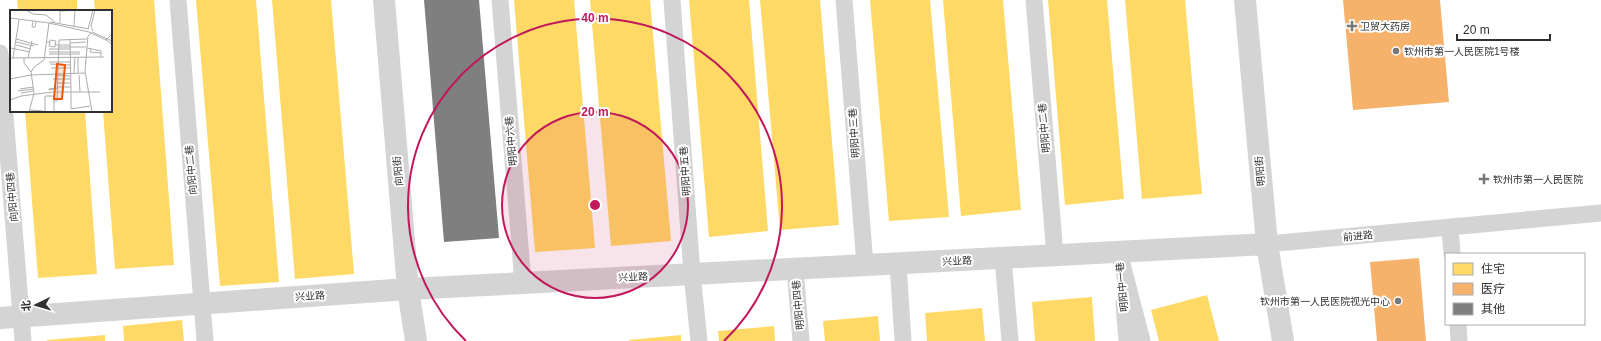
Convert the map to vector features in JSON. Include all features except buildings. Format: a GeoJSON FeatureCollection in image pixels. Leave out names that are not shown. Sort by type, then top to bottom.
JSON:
{"type":"FeatureCollection","features":[{"type":"Feature","properties":{"kind":"street","name":"向阳街"},"geometry":{"type":"LineString","coordinates":[[384,0],[408,289],[416,341]]}},
{"type":"Feature","properties":{"kind":"street","name":"明阳街"},"geometry":{"type":"LineString","coordinates":[[1245,0],[1267,244],[1283,341]]}},
{"type":"Feature","properties":{"kind":"street","name":"兴业路"},"geometry":{"type":"LineString","coordinates":[[0,318],[408,289],[1267,244]]}},
{"type":"Feature","properties":{"kind":"lane","name":"向阳中二巷"},"geometry":{"type":"LineString","coordinates":[[178,0],[205,341]]}},
{"type":"Feature","properties":{"kind":"lane","name":"明阳中六巷"},"geometry":{"type":"LineString","coordinates":[[500,0],[523,283]]}},
{"type":"Feature","properties":{"kind":"lane","name":"明阳中五巷"},"geometry":{"type":"LineString","coordinates":[[672,0],[692,274],[699,341]]}},
{"type":"Feature","properties":{"kind":"lane","name":"明阳中三巷"},"geometry":{"type":"LineString","coordinates":[[844,0],[865,265]]}},
{"type":"Feature","properties":{"kind":"lane","name":"明阳中二巷"},"geometry":{"type":"LineString","coordinates":[[1034,0],[1055,255]]}},
{"type":"Feature","properties":{"kind":"lane","name":"向阳中四巷"},"geometry":{"type":"LineString","coordinates":[[0,53],[23,341]]}},
{"type":"Feature","properties":{"kind":"lane","name":"前进路"},"geometry":{"type":"LineString","coordinates":[[1267,244],[1601,213]]}},
{"type":"Feature","properties":{"kind":"lane"},"geometry":{"type":"LineString","coordinates":[[1450,227],[1452,253]]}},
{"type":"Feature","properties":{"kind":"lane","name":"明阳中一巷"},"geometry":{"type":"LineString","coordinates":[[1119,252],[1127,341]]}},
{"type":"Feature","properties":{"kind":"lane","name":"明阳中一巷"},"geometry":{"type":"LineString","coordinates":[[1119,252],[1142,341]]}},
{"type":"Feature","properties":{"kind":"lane"},"geometry":{"type":"LineString","coordinates":[[1003,258],[1010,341]]}},
{"type":"Feature","properties":{"kind":"lane"},"geometry":{"type":"LineString","coordinates":[[898,264],[903,341]]}},
{"type":"Feature","properties":{"kind":"lane","name":"明阳中四巷"},"geometry":{"type":"LineString","coordinates":[[794,269],[801,341]]}},
{"type":"Feature","properties":{"kind":"lane"},"geometry":{"type":"LineString","coordinates":[[1458,325],[1459,341]]}},
{"type":"Feature","properties":{"kind":"place","name":"卫贸大药房"},"geometry":{"type":"Point","coordinates":[1352,26]}},
{"type":"Feature","properties":{"kind":"place","name":"钦州市第一人民医院1号楼"},"geometry":{"type":"Point","coordinates":[1396,51]}},
{"type":"Feature","properties":{"kind":"place","name":"钦州市第一人民医院"},"geometry":{"type":"Point","coordinates":[1484,179]}},
{"type":"Feature","properties":{"kind":"place","name":"钦州市第一人民医院视光中心"},"geometry":{"type":"Point","coordinates":[1398,301]}}]}
